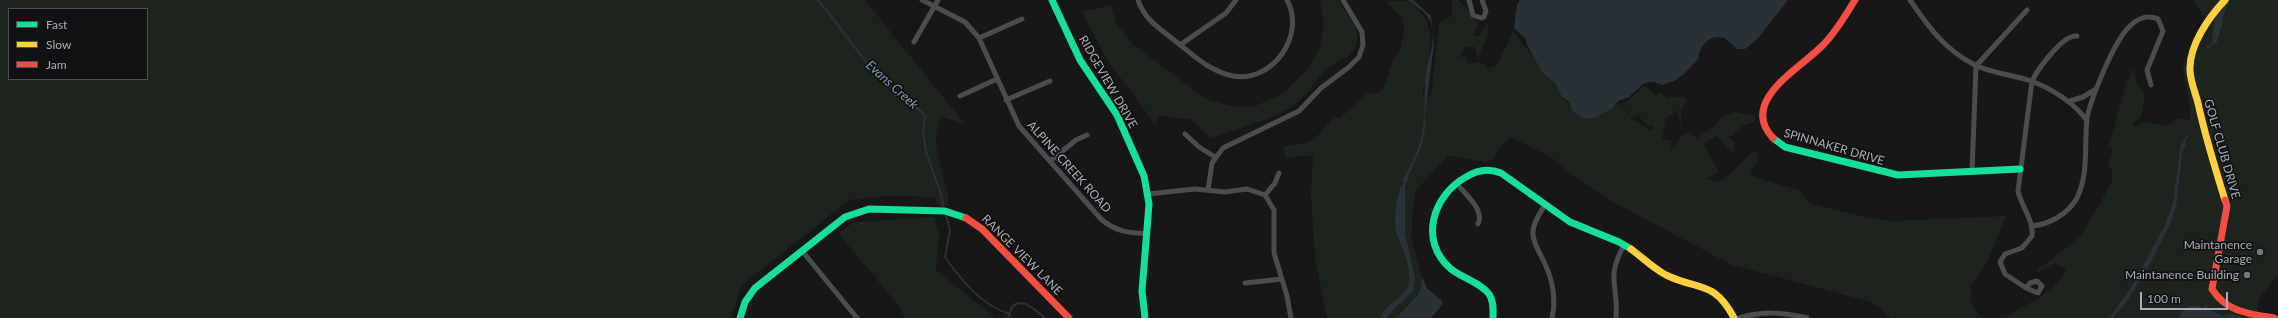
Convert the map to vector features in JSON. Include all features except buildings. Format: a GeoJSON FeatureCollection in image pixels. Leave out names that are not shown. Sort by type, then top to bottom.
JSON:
{"type":"FeatureCollection","features":[{"type":"Feature","properties":{"kind":"street","name":"ALPINE CREEK ROAD"},"geometry":{"type":"LineString","coordinates":[[922,0],[965,22],[979,38],[1019,126],[1108,224],[1125,233],[1147,233]]}},
{"type":"Feature","properties":{"kind":"street"},"geometry":{"type":"LineString","coordinates":[[914,42],[938,0]]}},
{"type":"Feature","properties":{"kind":"street","name":"RIDGEVIEW DRIVE"},"geometry":{"type":"LineString","coordinates":[[1052,0],[1080,60],[1119,119],[1141,168],[1148,194],[1147,233],[1142,291],[1145,318]]}},
{"type":"Feature","properties":{"kind":"street"},"geometry":{"type":"LineString","coordinates":[[1138,0],[1151,21],[1209,68],[1235,76],[1251,75],[1277,61],[1287,46],[1291,36],[1292,17],[1287,0]]}},
{"type":"Feature","properties":{"kind":"street"},"geometry":{"type":"LineString","coordinates":[[1180,45],[1226,12],[1236,0]]}},
{"type":"Feature","properties":{"kind":"street"},"geometry":{"type":"LineString","coordinates":[[1208,190],[1210,171],[1215,157],[1229,143],[1299,110],[1321,88],[1349,67],[1359,57],[1363,45],[1362,32],[1343,0]]}},
{"type":"Feature","properties":{"kind":"street"},"geometry":{"type":"LineString","coordinates":[[1469,0],[1473,15],[1481,18],[1484,17],[1486,11],[1482,0]]}},
{"type":"Feature","properties":{"kind":"street","name":"SPINNAKER DRIVE"},"geometry":{"type":"LineString","coordinates":[[1855,0],[1830,38],[1769,94],[1762,114],[1763,122],[1768,134],[1785,147],[1885,173],[1906,175],[2020,169]]}},
{"type":"Feature","properties":{"kind":"street"},"geometry":{"type":"LineString","coordinates":[[1910,0],[1939,39],[1961,57],[1976,66],[2001,74],[2032,81],[2070,100],[2087,121]]}},
{"type":"Feature","properties":{"kind":"street","name":"GOLF CLUB DRIVE"},"geometry":{"type":"LineString","coordinates":[[2225,0],[2214,12],[2202,34],[2191,63],[2190,70],[2212,162],[2227,206],[2212,289],[2224,306],[2245,313],[2274,318]]}},
{"type":"Feature","properties":{"kind":"street"},"geometry":{"type":"LineString","coordinates":[[1972,172],[1976,66],[2027,10]]}},
{"type":"Feature","properties":{"kind":"street"},"geometry":{"type":"LineString","coordinates":[[2032,226],[2042,225],[2058,218],[2070,208],[2076,198],[2084,175],[2087,121],[2092,100],[2118,42],[2127,28],[2142,18],[2149,17],[2158,19],[2163,31],[2147,70],[2151,86]]}},
{"type":"Feature","properties":{"kind":"street"},"geometry":{"type":"LineString","coordinates":[[979,38],[1022,19]]}},
{"type":"Feature","properties":{"kind":"street"},"geometry":{"type":"LineString","coordinates":[[2026,288],[2006,274],[2000,262],[2005,254],[2027,245],[2032,236],[2032,226],[2020,199],[2020,169],[2032,81],[2035,75],[2062,42],[2073,35],[2077,36]]}},
{"type":"Feature","properties":{"kind":"street"},"geometry":{"type":"LineString","coordinates":[[960,96],[997,79]]}},
{"type":"Feature","properties":{"kind":"street"},"geometry":{"type":"LineString","coordinates":[[1006,100],[1050,81]]}},
{"type":"Feature","properties":{"kind":"street"},"geometry":{"type":"LineString","coordinates":[[2070,100],[2083,97],[2098,87]]}},
{"type":"Feature","properties":{"kind":"street"},"geometry":{"type":"LineString","coordinates":[[1185,134],[1199,147],[1215,157]]}},
{"type":"Feature","properties":{"kind":"street"},"geometry":{"type":"LineString","coordinates":[[1050,161],[1076,140],[1087,135]]}},
{"type":"Feature","properties":{"kind":"street"},"geometry":{"type":"LineString","coordinates":[[1493,318],[1493,305],[1486,291],[1481,286],[1457,274],[1449,268],[1436,247],[1432,230],[1435,212],[1443,197],[1457,184],[1477,171],[1494,170],[1501,173],[1545,205],[1578,226],[1624,245],[1658,270],[1677,279],[1699,284],[1713,291],[1726,303],[1734,318]]}},
{"type":"Feature","properties":{"kind":"street"},"geometry":{"type":"LineString","coordinates":[[1265,195],[1275,183],[1279,172]]}},
{"type":"Feature","properties":{"kind":"street"},"geometry":{"type":"LineString","coordinates":[[1457,184],[1479,211],[1480,220],[1478,224]]}},
{"type":"Feature","properties":{"kind":"street"},"geometry":{"type":"LineString","coordinates":[[1148,194],[1208,190],[1225,192],[1253,189],[1265,195],[1274,210],[1274,253],[1292,318]]}},
{"type":"Feature","properties":{"kind":"street"},"geometry":{"type":"LineString","coordinates":[[1545,205],[1534,223],[1533,236],[1552,282],[1554,303],[1552,318]]}},
{"type":"Feature","properties":{"kind":"street","name":"RANGE VIEW LANE"},"geometry":{"type":"LineString","coordinates":[[740,318],[745,302],[752,291],[803,252],[845,217],[855,212],[876,209],[953,213],[968,219],[982,229],[1069,318]]}},
{"type":"Feature","properties":{"kind":"street"},"geometry":{"type":"LineString","coordinates":[[1616,318],[1612,277],[1616,258],[1624,245]]}},
{"type":"Feature","properties":{"kind":"street"},"geometry":{"type":"LineString","coordinates":[[803,252],[857,318]]}},
{"type":"Feature","properties":{"kind":"street"},"geometry":{"type":"LineString","coordinates":[[1245,283],[1282,279]]}},
{"type":"Feature","properties":{"kind":"street"},"geometry":{"type":"LineString","coordinates":[[1739,318],[1753,314],[1774,312],[1807,318]]}},
{"type":"Feature","properties":{"kind":"shaded area"},"geometry":{"type":"Polygon","coordinates":[[[0,0],[865,0],[964,123],[941,117],[937,128],[937,150],[948,195],[949,206],[939,206],[934,197],[886,196],[849,200],[741,286],[731,318],[0,318],[0,0]]]}},
{"type":"Feature","properties":{"kind":"shaded area"},"geometry":{"type":"Polygon","coordinates":[[[1320,0],[1338,0],[1354,24],[1357,41],[1349,56],[1325,71],[1303,97],[1290,108],[1257,123],[1212,138],[1189,119],[1159,116],[1155,124],[1108,61],[1082,12],[1111,5],[1117,25],[1134,45],[1206,99],[1231,106],[1253,107],[1284,93],[1304,73],[1320,48],[1324,23],[1320,0]]]}},
{"type":"Feature","properties":{"kind":"shaded area"},"geometry":{"type":"Polygon","coordinates":[[[1385,0],[1405,1],[1418,9],[1426,19],[1430,30],[1430,42],[1423,95],[1431,97],[1439,24],[1452,15],[1452,0],[1458,0],[1473,15],[1478,26],[1472,36],[1479,36],[1487,23],[1489,32],[1477,60],[1475,47],[1466,46],[1459,58],[1466,56],[1467,64],[1478,62],[1487,65],[1487,69],[1498,64],[1513,31],[1553,82],[1572,110],[1594,117],[1619,104],[1633,120],[1649,129],[1649,131],[1654,128],[1651,124],[1648,127],[1638,115],[1633,119],[1622,106],[1645,85],[1656,96],[1661,92],[1668,100],[1668,97],[1685,98],[1687,102],[1681,109],[1681,126],[1677,110],[1663,121],[1666,125],[1662,132],[1663,139],[1671,141],[1671,150],[1676,145],[1680,137],[1687,133],[1697,138],[1717,124],[1720,117],[1736,112],[1756,117],[1753,123],[1741,127],[1733,136],[1727,136],[1735,143],[1733,152],[1727,148],[1717,135],[1704,144],[1708,154],[1720,172],[1706,178],[1716,182],[1724,179],[1753,151],[1758,154],[1758,161],[1751,171],[1752,176],[1801,191],[1809,203],[1868,218],[1892,221],[2006,216],[1989,258],[1971,287],[1970,300],[1979,316],[1984,318],[1890,318],[1879,306],[1864,300],[1732,265],[1615,203],[1573,176],[1551,157],[1511,137],[1499,148],[1494,159],[1486,162],[1448,156],[1415,191],[1411,238],[1421,273],[1422,289],[1395,318],[1327,318],[1315,258],[1311,196],[1313,155],[1285,158],[1284,146],[1302,144],[1314,139],[1323,131],[1334,117],[1340,118],[1369,92],[1376,94],[1384,88],[1393,60],[1400,51],[1404,30],[1402,18],[1385,0]]]}},
{"type":"Feature","properties":{"kind":"shaded area"},"geometry":{"type":"Polygon","coordinates":[[[1407,0],[1413,0],[1431,16],[1434,44],[1423,130],[1425,78],[1433,35],[1430,21],[1426,14],[1407,0]]]}},
{"type":"Feature","properties":{"kind":"shaded area"},"geometry":{"type":"Polygon","coordinates":[[[1520,0],[1788,0],[1758,38],[1745,49],[1737,49],[1725,38],[1719,37],[1711,39],[1702,47],[1698,56],[1699,58],[1684,74],[1674,81],[1662,85],[1653,82],[1644,83],[1629,97],[1618,101],[1613,108],[1596,117],[1588,119],[1581,117],[1572,110],[1569,102],[1561,95],[1555,83],[1542,72],[1527,45],[1526,39],[1514,28],[1517,5],[1520,0]]]}},
{"type":"Feature","properties":{"kind":"shaded area"},"geometry":{"type":"Polygon","coordinates":[[[2195,0],[2278,0],[2278,274],[2259,299],[2256,318],[2000,318],[2028,305],[2047,292],[2062,277],[2066,270],[2055,263],[2039,272],[2036,271],[2080,237],[2112,182],[2112,170],[2108,167],[2113,147],[2109,145],[2127,81],[2134,68],[2137,85],[2145,94],[2141,118],[2133,123],[2133,128],[2142,122],[2167,126],[2179,118],[2190,120],[2190,107],[2183,67],[2206,20],[2194,2],[2195,0]]]}},
{"type":"Feature","properties":{"kind":"shaded area"},"geometry":{"type":"Polygon","coordinates":[[[2228,3],[2230,3],[2220,17],[2223,22],[2216,44],[2212,41],[2215,18],[2228,3]]]}},
{"type":"Feature","properties":{"kind":"shaded area"},"geometry":{"type":"Polygon","coordinates":[[[1423,133],[1421,147],[1406,181],[1402,181],[1410,166],[1423,133]]]}},
{"type":"Feature","properties":{"kind":"shaded area"},"geometry":{"type":"Polygon","coordinates":[[[2181,143],[2186,144],[2182,153],[2176,207],[2170,224],[2146,271],[2127,301],[2113,318],[2109,318],[2131,288],[2164,227],[2173,203],[2181,143]]]}},
{"type":"Feature","properties":{"kind":"shaded area"},"geometry":{"type":"Polygon","coordinates":[[[1401,186],[1405,186],[1405,233],[1415,279],[1413,291],[1385,318],[1380,318],[1386,309],[1403,294],[1408,286],[1408,266],[1397,234],[1395,223],[1396,203],[1401,186]]]}},
{"type":"Feature","properties":{"kind":"shaded area"},"geometry":{"type":"Polygon","coordinates":[[[934,217],[939,234],[936,270],[996,318],[905,318],[899,306],[838,233],[854,222],[934,217]]]}},
{"type":"Feature","properties":{"kind":"shaded area"},"geometry":{"type":"Polygon","coordinates":[[[1422,276],[1427,288],[1442,301],[1442,305],[1431,318],[1396,318],[1420,292],[1422,276]]]}},
{"type":"Feature","properties":{"kind":"shaded area"},"geometry":{"type":"Polygon","coordinates":[[[2207,304],[2207,309],[2223,316],[2230,314],[2247,318],[2179,318],[2183,311],[2189,307],[2195,306],[2203,308],[2207,304]]]}},
{"type":"Feature","properties":{"kind":"waterway","name":"Evans Creek"},"geometry":{"type":"LineString","coordinates":[[818,0],[881,79],[915,106],[925,116],[923,131],[926,152],[941,194],[943,206]]}},
{"type":"Feature","properties":{"kind":"waterway"},"geometry":{"type":"LineString","coordinates":[[2221,20],[2224,11]]}},
{"type":"Feature","properties":{"kind":"waterway"},"geometry":{"type":"LineString","coordinates":[[2208,48],[2215,41]]}},
{"type":"Feature","properties":{"kind":"waterway"},"geometry":{"type":"LineString","coordinates":[[1421,145],[1425,122]]}},
{"type":"Feature","properties":{"kind":"waterway"},"geometry":{"type":"LineString","coordinates":[[2183,145],[2187,136]]}},
{"type":"Feature","properties":{"kind":"waterway"},"geometry":{"type":"LineString","coordinates":[[1403,187],[1407,179]]}},
{"type":"Feature","properties":{"kind":"waterway","name":"Evans Creek"},"geometry":{"type":"LineString","coordinates":[[946,216],[950,230],[945,257],[965,283],[981,299],[1010,314]]}},
{"type":"Feature","properties":{"kind":"waterway"},"geometry":{"type":"LineString","coordinates":[[1008,318],[1012,307],[1020,303],[1029,306],[1045,318]]}},
{"type":"Feature","properties":{"kind":"traffic: fast"},"geometry":{"type":"LineString","coordinates":[[1052,0],[1080,60],[1117,115],[1144,176],[1149,204],[1142,291],[1145,318]]}},
{"type":"Feature","properties":{"kind":"traffic: fast"},"geometry":{"type":"LineString","coordinates":[[1773,138],[1785,147],[1898,175],[2020,169]]}},
{"type":"Feature","properties":{"kind":"traffic: fast"},"geometry":{"type":"LineString","coordinates":[[1493,318],[1493,309],[1489,294],[1481,286],[1451,269],[1441,258],[1435,245],[1433,232],[1434,219],[1438,207],[1445,195],[1466,177],[1479,171],[1497,171],[1570,222],[1619,242],[1631,249]]}},
{"type":"Feature","properties":{"kind":"traffic: fast"},"geometry":{"type":"LineString","coordinates":[[740,318],[745,302],[755,288],[845,217],[869,209],[945,211],[966,218]]}},
{"type":"Feature","properties":{"kind":"traffic: slow"},"geometry":{"type":"LineString","coordinates":[[2225,0],[2207,23],[2196,41],[2190,70],[2207,140],[2225,200]]}},
{"type":"Feature","properties":{"kind":"traffic: slow"},"geometry":{"type":"LineString","coordinates":[[1631,249],[1666,275],[1705,288],[1712,292],[1727,306],[1734,318]]}},
{"type":"Feature","properties":{"kind":"traffic: jam"},"geometry":{"type":"LineString","coordinates":[[1773,138],[1764,124],[1763,111],[1768,98],[1788,75],[1828,40],[1855,0]]}},
{"type":"Feature","properties":{"kind":"traffic: jam"},"geometry":{"type":"LineString","coordinates":[[2225,200],[2227,206],[2212,289],[2224,303],[2239,311],[2274,318]]}},
{"type":"Feature","properties":{"kind":"traffic: jam"},"geometry":{"type":"LineString","coordinates":[[966,218],[982,229],[1069,318]]}},
{"type":"Feature","properties":{"kind":"place","name":"Maintanence Garage"},"geometry":{"type":"Point","coordinates":[2260,252]}},
{"type":"Feature","properties":{"kind":"place","name":"Maintanence Building"},"geometry":{"type":"Point","coordinates":[2247,275]}}]}
